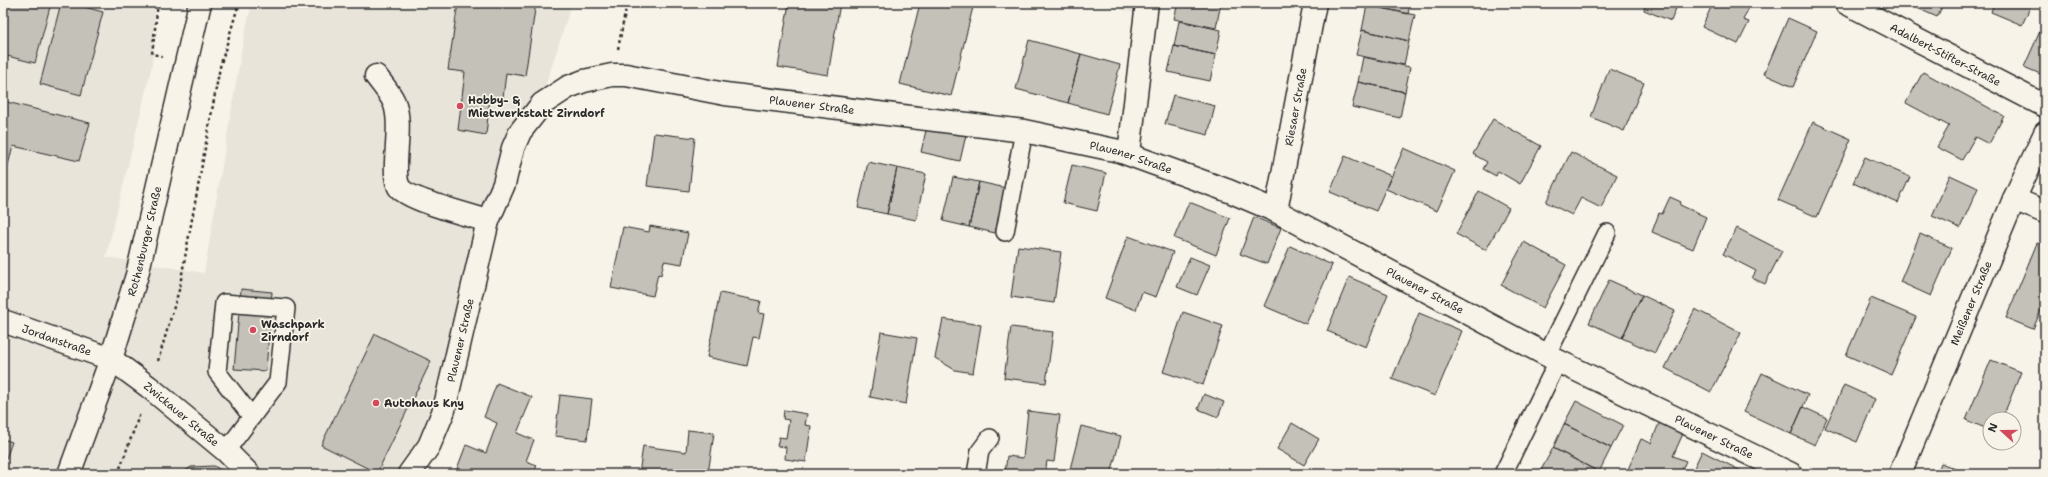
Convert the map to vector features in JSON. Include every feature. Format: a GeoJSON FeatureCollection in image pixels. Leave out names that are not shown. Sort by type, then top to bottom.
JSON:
{"type":"FeatureCollection","features":[{"type":"Feature","properties":{"kind":"street","name":"Rothenburger Straße"},"geometry":{"type":"LineString","coordinates":[[69,474],[111,359],[137,275],[200,3]]}},
{"type":"Feature","properties":{"kind":"street"},"geometry":{"type":"LineString","coordinates":[[1129,153],[1147,3]]}},
{"type":"Feature","properties":{"kind":"street","name":"Riesaer Straße"},"geometry":{"type":"LineString","coordinates":[[1276,211],[1314,3]]}},
{"type":"Feature","properties":{"kind":"street","name":"Adalbert-Stifter-Straße"},"geometry":{"type":"LineString","coordinates":[[1846,3],[2045,106]]}},
{"type":"Feature","properties":{"kind":"street","name":"Plauener Straße"},"geometry":{"type":"LineString","coordinates":[[408,474],[429,446],[444,410],[488,221],[504,184],[513,148],[520,132],[542,104],[568,87],[584,81],[612,75],[626,75],[725,94],[1024,130],[1129,153],[1230,191],[1276,211],[1552,358],[1791,474]]}},
{"type":"Feature","properties":{"kind":"street"},"geometry":{"type":"LineString","coordinates":[[376,76],[394,101],[398,120],[396,174],[399,188],[410,196],[488,221]]}},
{"type":"Feature","properties":{"kind":"street","name":"Meißener Straße"},"geometry":{"type":"LineString","coordinates":[[1900,474],[2014,199],[2045,133]]}},
{"type":"Feature","properties":{"kind":"street"},"geometry":{"type":"LineString","coordinates":[[2014,199],[2045,212]]}},
{"type":"Feature","properties":{"kind":"street","name":"Jordanstraße"},"geometry":{"type":"LineString","coordinates":[[3,321],[111,359]]}},
{"type":"Feature","properties":{"kind":"street","name":"Zwickauer Straße"},"geometry":{"type":"LineString","coordinates":[[111,359],[226,451],[249,474]]}},
{"type":"Feature","properties":{"kind":"lane"},"geometry":{"type":"LineString","coordinates":[[1005,232],[1024,130]]}},
{"type":"Feature","properties":{"kind":"lane"},"geometry":{"type":"LineString","coordinates":[[1503,474],[1552,358],[1608,233]]}},
{"type":"Feature","properties":{"kind":"lane"},"geometry":{"type":"LineString","coordinates":[[226,451],[252,417],[278,382],[286,308],[224,303],[217,372],[252,417]]}},
{"type":"Feature","properties":{"kind":"lane"},"geometry":{"type":"LineString","coordinates":[[976,474],[980,451],[990,438]]}},
{"type":"Feature","properties":{"kind":"path"},"geometry":{"type":"LineString","coordinates":[[118,474],[149,388],[179,290],[220,67],[239,3]]}},
{"type":"Feature","properties":{"kind":"path"},"geometry":{"type":"LineString","coordinates":[[612,75],[627,3]]}},
{"type":"Feature","properties":{"kind":"shaded area"},"geometry":{"type":"Polygon","coordinates":[[[3,3],[155,3],[152,65],[106,257],[204,273],[243,41],[252,3],[572,3],[421,474],[3,474],[3,3]]]}},
{"type":"Feature","properties":{"kind":"shaded area"},"geometry":{"type":"Polygon","coordinates":[[[1093,3],[1138,3],[1136,13],[1093,3]]]}},
{"type":"Feature","properties":{"kind":"building"},"geometry":{"type":"Polygon","coordinates":[[[3,3],[51,3],[35,63],[3,55],[3,3]]]}},
{"type":"Feature","properties":{"kind":"building"},"geometry":{"type":"Polygon","coordinates":[[[61,3],[70,3],[103,12],[81,95],[40,84],[61,3]]]}},
{"type":"Feature","properties":{"kind":"building"},"geometry":{"type":"Polygon","coordinates":[[[458,3],[536,3],[525,76],[506,73],[503,98],[490,97],[486,135],[458,130],[465,72],[448,70],[458,3]]]}},
{"type":"Feature","properties":{"kind":"building"},"geometry":{"type":"Polygon","coordinates":[[[789,3],[840,3],[828,75],[778,67],[789,3]]]}},
{"type":"Feature","properties":{"kind":"building"},"geometry":{"type":"Polygon","coordinates":[[[920,3],[974,3],[951,96],[900,84],[920,3]]]}},
{"type":"Feature","properties":{"kind":"building"},"geometry":{"type":"Polygon","coordinates":[[[1178,3],[1221,3],[1216,28],[1174,19],[1178,3]]]}},
{"type":"Feature","properties":{"kind":"building"},"geometry":{"type":"Polygon","coordinates":[[[1360,3],[1410,3],[1408,14],[1360,3]]]}},
{"type":"Feature","properties":{"kind":"building"},"geometry":{"type":"Polygon","coordinates":[[[1646,3],[1678,3],[1671,21],[1644,10],[1646,3]]]}},
{"type":"Feature","properties":{"kind":"building"},"geometry":{"type":"Polygon","coordinates":[[[1713,3],[1751,3],[1743,20],[1749,22],[1738,44],[1702,27],[1713,3]]]}},
{"type":"Feature","properties":{"kind":"building"},"geometry":{"type":"Polygon","coordinates":[[[1944,3],[1937,17],[1908,4],[1944,3]]]}},
{"type":"Feature","properties":{"kind":"building"},"geometry":{"type":"Polygon","coordinates":[[[1994,3],[2032,3],[2022,25],[1991,12],[1994,3]]]}},
{"type":"Feature","properties":{"kind":"building"},"geometry":{"type":"Polygon","coordinates":[[[1367,5],[1415,15],[1409,41],[1362,30],[1367,5]]]}},
{"type":"Feature","properties":{"kind":"building"},"geometry":{"type":"Polygon","coordinates":[[[1788,18],[1817,31],[1793,87],[1764,74],[1788,18]]]}},
{"type":"Feature","properties":{"kind":"building"},"geometry":{"type":"Polygon","coordinates":[[[2045,20],[2045,76],[2024,67],[2045,20]]]}},
{"type":"Feature","properties":{"kind":"building"},"geometry":{"type":"Polygon","coordinates":[[[1179,21],[1221,30],[1216,55],[1174,46],[1179,21]]]}},
{"type":"Feature","properties":{"kind":"building"},"geometry":{"type":"Polygon","coordinates":[[[1362,30],[1409,41],[1404,65],[1356,55],[1362,30]]]}},
{"type":"Feature","properties":{"kind":"building"},"geometry":{"type":"Polygon","coordinates":[[[1029,40],[1081,54],[1068,103],[1016,89],[1029,40]]]}},
{"type":"Feature","properties":{"kind":"building"},"geometry":{"type":"Polygon","coordinates":[[[1174,46],[1216,55],[1210,81],[1168,72],[1174,46]]]}},
{"type":"Feature","properties":{"kind":"building"},"geometry":{"type":"Polygon","coordinates":[[[1081,54],[1120,65],[1107,114],[1068,103],[1081,54]]]}},
{"type":"Feature","properties":{"kind":"building"},"geometry":{"type":"Polygon","coordinates":[[[1363,57],[1410,67],[1405,92],[1358,82],[1363,57]]]}},
{"type":"Feature","properties":{"kind":"building"},"geometry":{"type":"Polygon","coordinates":[[[1609,69],[1644,83],[1624,131],[1591,117],[1609,69]]]}},
{"type":"Feature","properties":{"kind":"building"},"geometry":{"type":"Polygon","coordinates":[[[1923,72],[2004,116],[1989,144],[1975,137],[1962,160],[1937,147],[1949,126],[1906,103],[1923,72]]]}},
{"type":"Feature","properties":{"kind":"building"},"geometry":{"type":"Polygon","coordinates":[[[1358,82],[1405,92],[1400,118],[1352,107],[1358,82]]]}},
{"type":"Feature","properties":{"kind":"building"},"geometry":{"type":"Polygon","coordinates":[[[1173,95],[1215,106],[1208,135],[1165,124],[1173,95]]]}},
{"type":"Feature","properties":{"kind":"building"},"geometry":{"type":"Polygon","coordinates":[[[3,101],[90,123],[79,161],[13,146],[3,184],[3,101]]]}},
{"type":"Feature","properties":{"kind":"building"},"geometry":{"type":"Polygon","coordinates":[[[1493,119],[1541,146],[1520,184],[1498,171],[1496,176],[1483,169],[1487,162],[1473,154],[1493,119]]]}},
{"type":"Feature","properties":{"kind":"building"},"geometry":{"type":"Polygon","coordinates":[[[1813,122],[1851,139],[1817,217],[1778,200],[1813,122]]]}},
{"type":"Feature","properties":{"kind":"building"},"geometry":{"type":"Polygon","coordinates":[[[927,126],[966,135],[960,161],[921,152],[927,126]]]}},
{"type":"Feature","properties":{"kind":"building"},"geometry":{"type":"Polygon","coordinates":[[[654,133],[695,138],[689,191],[647,186],[654,133]]]}},
{"type":"Feature","properties":{"kind":"building"},"geometry":{"type":"Polygon","coordinates":[[[1404,148],[1455,171],[1437,211],[1386,189],[1404,148]]]}},
{"type":"Feature","properties":{"kind":"building"},"geometry":{"type":"Polygon","coordinates":[[[1571,152],[1617,175],[1601,208],[1581,198],[1572,215],[1546,202],[1571,152]]]}},
{"type":"Feature","properties":{"kind":"building"},"geometry":{"type":"Polygon","coordinates":[[[1345,156],[1391,176],[1376,211],[1330,192],[1345,156]]]}},
{"type":"Feature","properties":{"kind":"building"},"geometry":{"type":"Polygon","coordinates":[[[1865,157],[1910,177],[1898,203],[1853,183],[1865,157]]]}},
{"type":"Feature","properties":{"kind":"building"},"geometry":{"type":"Polygon","coordinates":[[[868,162],[897,168],[887,214],[858,208],[868,162]]]}},
{"type":"Feature","properties":{"kind":"building"},"geometry":{"type":"Polygon","coordinates":[[[1072,165],[1106,173],[1097,211],[1063,203],[1072,165]]]}},
{"type":"Feature","properties":{"kind":"building"},"geometry":{"type":"Polygon","coordinates":[[[897,168],[926,174],[916,220],[887,214],[897,168]]]}},
{"type":"Feature","properties":{"kind":"building"},"geometry":{"type":"Polygon","coordinates":[[[1950,175],[1978,188],[1960,228],[1932,216],[1950,175]]]}},
{"type":"Feature","properties":{"kind":"building"},"geometry":{"type":"Polygon","coordinates":[[[953,177],[979,182],[969,227],[943,221],[953,177]]]}},
{"type":"Feature","properties":{"kind":"building"},"geometry":{"type":"Polygon","coordinates":[[[979,182],[1006,188],[995,233],[969,227],[979,182]]]}},
{"type":"Feature","properties":{"kind":"building"},"geometry":{"type":"Polygon","coordinates":[[[1479,191],[1509,208],[1486,250],[1456,234],[1479,191]]]}},
{"type":"Feature","properties":{"kind":"building"},"geometry":{"type":"Polygon","coordinates":[[[1670,197],[1681,202],[1680,205],[1706,217],[1693,249],[1652,232],[1659,213],[1662,214],[1670,197]]]}},
{"type":"Feature","properties":{"kind":"building"},"geometry":{"type":"Polygon","coordinates":[[[1189,202],[1230,218],[1216,255],[1174,238],[1189,202]]]}},
{"type":"Feature","properties":{"kind":"building"},"geometry":{"type":"Polygon","coordinates":[[[1254,217],[1281,228],[1267,264],[1240,254],[1254,217]]]}},
{"type":"Feature","properties":{"kind":"building"},"geometry":{"type":"Polygon","coordinates":[[[650,226],[688,233],[682,264],[664,261],[661,275],[658,274],[653,296],[611,288],[623,227],[649,232],[650,226]]]}},
{"type":"Feature","properties":{"kind":"building"},"geometry":{"type":"Polygon","coordinates":[[[1737,228],[1782,251],[1765,284],[1752,278],[1756,271],[1723,254],[1737,228]]]}},
{"type":"Feature","properties":{"kind":"building"},"geometry":{"type":"Polygon","coordinates":[[[1920,234],[1952,248],[1931,296],[1900,282],[1920,234]]]}},
{"type":"Feature","properties":{"kind":"building"},"geometry":{"type":"Polygon","coordinates":[[[1128,236],[1173,252],[1156,297],[1142,292],[1136,310],[1105,298],[1128,236]]]}},
{"type":"Feature","properties":{"kind":"building"},"geometry":{"type":"Polygon","coordinates":[[[1524,242],[1566,265],[1543,308],[1501,285],[1524,242]]]}},
{"type":"Feature","properties":{"kind":"building"},"geometry":{"type":"Polygon","coordinates":[[[2037,243],[2045,246],[2045,301],[2033,329],[2006,318],[2037,243]]]}},
{"type":"Feature","properties":{"kind":"building"},"geometry":{"type":"Polygon","coordinates":[[[1018,246],[1061,252],[1054,303],[1011,297],[1018,246]]]}},
{"type":"Feature","properties":{"kind":"building"},"geometry":{"type":"Polygon","coordinates":[[[1290,246],[1332,265],[1306,324],[1264,306],[1290,246]]]}},
{"type":"Feature","properties":{"kind":"building"},"geometry":{"type":"Polygon","coordinates":[[[1190,257],[1210,265],[1197,295],[1177,287],[1190,257]]]}},
{"type":"Feature","properties":{"kind":"building"},"geometry":{"type":"Polygon","coordinates":[[[1349,277],[1388,294],[1366,347],[1327,331],[1349,277]]]}},
{"type":"Feature","properties":{"kind":"building"},"geometry":{"type":"Polygon","coordinates":[[[1609,280],[1642,295],[1622,338],[1589,323],[1609,280]]]}},
{"type":"Feature","properties":{"kind":"building","name":"Waschpark Zirndorf"},"geometry":{"type":"Polygon","coordinates":[[[241,289],[272,292],[266,371],[234,369],[241,289]]]}},
{"type":"Feature","properties":{"kind":"building"},"geometry":{"type":"Polygon","coordinates":[[[720,293],[761,301],[758,313],[764,314],[759,338],[753,337],[747,366],[707,357],[720,293]]]}},
{"type":"Feature","properties":{"kind":"building"},"geometry":{"type":"Polygon","coordinates":[[[1642,295],[1675,311],[1655,353],[1622,338],[1642,295]]]}},
{"type":"Feature","properties":{"kind":"building"},"geometry":{"type":"Polygon","coordinates":[[[1871,298],[1916,317],[1891,375],[1846,355],[1871,298]]]}},
{"type":"Feature","properties":{"kind":"building"},"geometry":{"type":"Polygon","coordinates":[[[1695,309],[1741,333],[1711,392],[1665,368],[1695,309]]]}},
{"type":"Feature","properties":{"kind":"building"},"geometry":{"type":"Polygon","coordinates":[[[1183,312],[1223,326],[1203,385],[1163,372],[1183,312]]]}},
{"type":"Feature","properties":{"kind":"building"},"geometry":{"type":"Polygon","coordinates":[[[1419,313],[1462,331],[1435,396],[1392,379],[1419,313]]]}},
{"type":"Feature","properties":{"kind":"building"},"geometry":{"type":"Polygon","coordinates":[[[943,319],[981,325],[973,373],[955,370],[935,358],[943,319]]]}},
{"type":"Feature","properties":{"kind":"building"},"geometry":{"type":"Polygon","coordinates":[[[1011,327],[1053,332],[1046,383],[1004,378],[1011,327]]]}},
{"type":"Feature","properties":{"kind":"building"},"geometry":{"type":"Polygon","coordinates":[[[881,332],[917,338],[906,404],[870,397],[881,332]]]}},
{"type":"Feature","properties":{"kind":"building","name":"Autohaus Kny"},"geometry":{"type":"Polygon","coordinates":[[[375,334],[431,361],[377,473],[321,445],[375,334]]]}},
{"type":"Feature","properties":{"kind":"building"},"geometry":{"type":"Polygon","coordinates":[[[1991,360],[2021,372],[2005,411],[1982,411],[1982,427],[1966,420],[1991,360]]]}},
{"type":"Feature","properties":{"kind":"building"},"geometry":{"type":"Polygon","coordinates":[[[1762,373],[1808,395],[1791,434],[1744,412],[1762,373]]]}},
{"type":"Feature","properties":{"kind":"building"},"geometry":{"type":"Polygon","coordinates":[[[497,383],[532,397],[517,433],[534,440],[526,461],[537,465],[534,474],[455,474],[466,445],[486,453],[497,423],[484,417],[497,383]]]}},
{"type":"Feature","properties":{"kind":"building"},"geometry":{"type":"Polygon","coordinates":[[[1844,385],[1875,399],[1857,442],[1825,428],[1844,385]]]}},
{"type":"Feature","properties":{"kind":"building"},"geometry":{"type":"Polygon","coordinates":[[[1204,394],[1224,402],[1218,417],[1198,409],[1204,394]]]}},
{"type":"Feature","properties":{"kind":"building"},"geometry":{"type":"Polygon","coordinates":[[[560,395],[592,399],[587,440],[555,436],[560,395]]]}},
{"type":"Feature","properties":{"kind":"building"},"geometry":{"type":"Polygon","coordinates":[[[1576,401],[1623,425],[1611,448],[1564,424],[1576,401]]]}},
{"type":"Feature","properties":{"kind":"building"},"geometry":{"type":"Polygon","coordinates":[[[1803,407],[1827,418],[1815,445],[1791,434],[1803,407]]]}},
{"type":"Feature","properties":{"kind":"building"},"geometry":{"type":"Polygon","coordinates":[[[784,410],[807,414],[805,425],[811,426],[806,462],[785,459],[786,447],[777,446],[779,437],[786,438],[789,420],[783,419],[784,410]]]}},
{"type":"Feature","properties":{"kind":"building"},"geometry":{"type":"Polygon","coordinates":[[[1028,411],[1060,415],[1054,462],[1047,461],[1045,474],[1005,474],[1007,456],[1023,458],[1028,411]]]}},
{"type":"Feature","properties":{"kind":"building"},"geometry":{"type":"Polygon","coordinates":[[[1662,416],[1686,427],[1673,456],[1686,461],[1680,474],[1626,474],[1641,439],[1651,443],[1662,416]]]}},
{"type":"Feature","properties":{"kind":"building"},"geometry":{"type":"Polygon","coordinates":[[[1292,423],[1319,439],[1304,465],[1277,449],[1292,423]]]}},
{"type":"Feature","properties":{"kind":"building"},"geometry":{"type":"Polygon","coordinates":[[[1564,424],[1611,448],[1599,472],[1553,448],[1564,424]]]}},
{"type":"Feature","properties":{"kind":"building"},"geometry":{"type":"Polygon","coordinates":[[[1081,426],[1121,436],[1111,474],[1056,474],[1057,470],[1069,473],[1081,426]]]}},
{"type":"Feature","properties":{"kind":"building"},"geometry":{"type":"Polygon","coordinates":[[[688,430],[714,433],[708,474],[639,474],[643,446],[686,452],[688,430]]]}},
{"type":"Feature","properties":{"kind":"building"},"geometry":{"type":"Polygon","coordinates":[[[3,439],[12,442],[3,467],[3,439]]]}},
{"type":"Feature","properties":{"kind":"building"},"geometry":{"type":"Polygon","coordinates":[[[1553,448],[1599,472],[1598,474],[1548,474],[1541,470],[1553,448]]]}},
{"type":"Feature","properties":{"kind":"building"},"geometry":{"type":"Polygon","coordinates":[[[1702,451],[1747,474],[1691,474],[1702,451]]]}},
{"type":"Feature","properties":{"kind":"building"},"geometry":{"type":"Polygon","coordinates":[[[1941,463],[1967,474],[1937,474],[1941,463]]]}},
{"type":"Feature","properties":{"kind":"building"},"geometry":{"type":"Polygon","coordinates":[[[214,466],[228,474],[181,474],[191,467],[214,466]]]}},
{"type":"Feature","properties":{"kind":"building"},"geometry":{"type":"Polygon","coordinates":[[[1216,468],[1223,474],[1212,474],[1216,468]]]}},
{"type":"Feature","properties":{"kind":"place","name":"Hobby- & Mietwerkstatt Zirndorf"},"geometry":{"type":"Point","coordinates":[460,106]}},
{"type":"Feature","properties":{"kind":"place","name":"Waschpark Zirndorf"},"geometry":{"type":"Point","coordinates":[253,330]}},
{"type":"Feature","properties":{"kind":"place","name":"Autohaus Kny"},"geometry":{"type":"Point","coordinates":[376,403]}}]}
